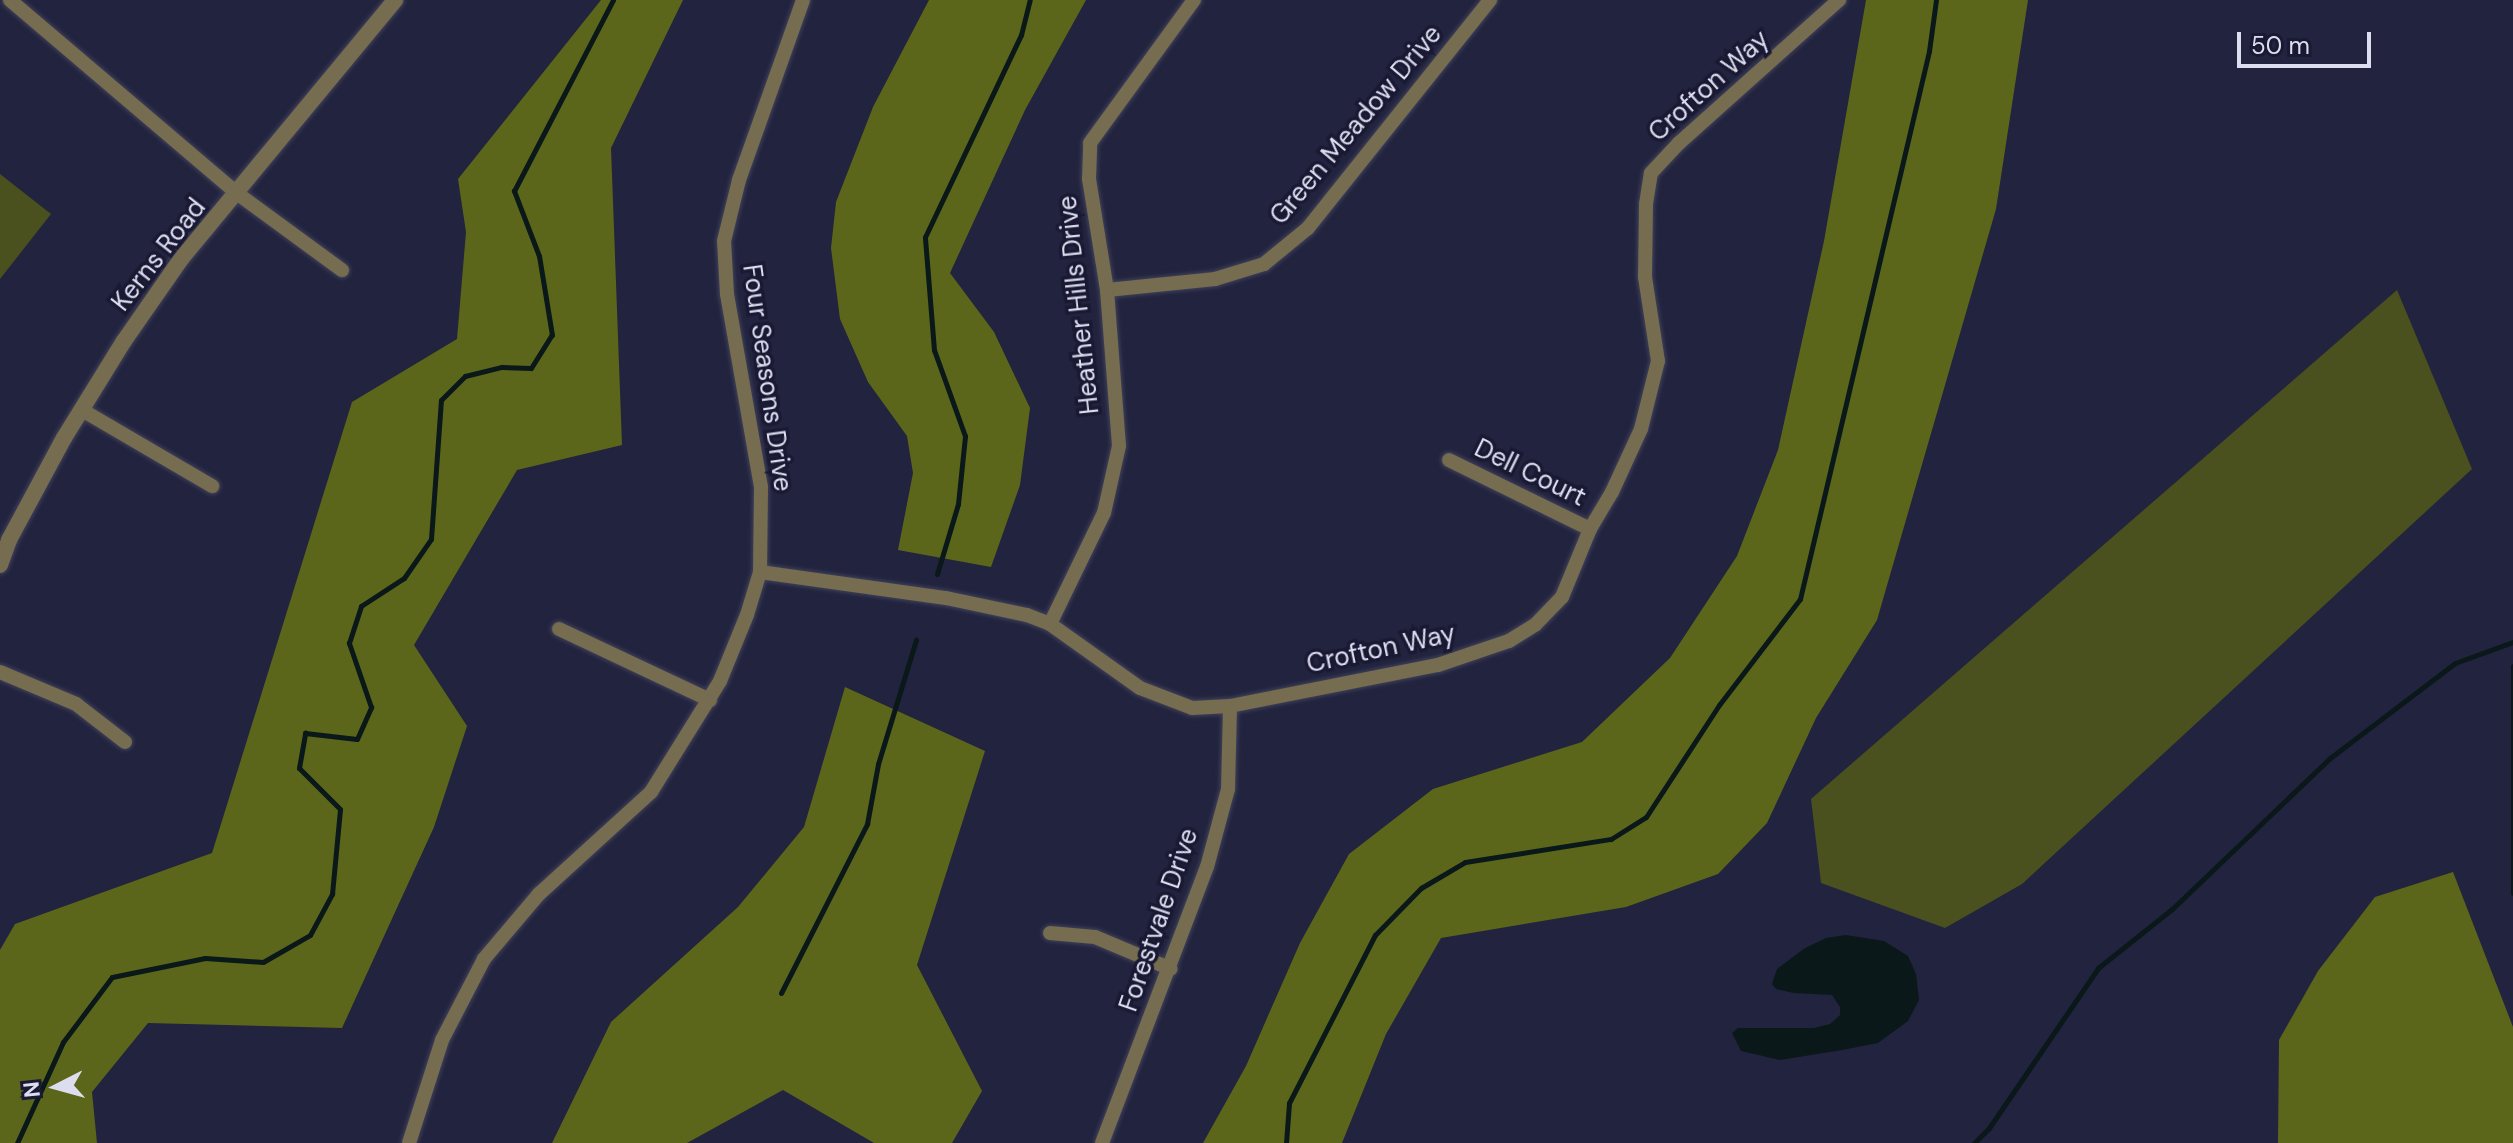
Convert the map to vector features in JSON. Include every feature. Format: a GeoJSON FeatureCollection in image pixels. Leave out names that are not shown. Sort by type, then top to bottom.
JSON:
{"type":"FeatureCollection","features":[{"type":"Feature","properties":{"kind":"street"},"geometry":{"type":"LineString","coordinates":[[10,0],[238,194],[342,270]]}},
{"type":"Feature","properties":{"kind":"street","name":"Kerns Road"},"geometry":{"type":"LineString","coordinates":[[0,565],[9,540],[82,410],[181,259],[238,194],[395,0]]}},
{"type":"Feature","properties":{"kind":"street","name":"Four Seasons Drive"},"geometry":{"type":"LineString","coordinates":[[409,1143],[442,1040],[484,959],[539,894],[651,792],[710,700],[747,615],[760,572],[761,487],[727,294],[724,241],[739,180],[803,0]]}},
{"type":"Feature","properties":{"kind":"street","name":"Heather Hills Drive"},"geometry":{"type":"LineString","coordinates":[[1050,624],[1104,513],[1119,446],[1107,290],[1089,179],[1090,143],[1194,0]]}},
{"type":"Feature","properties":{"kind":"street","name":"Green Meadow Drive"},"geometry":{"type":"LineString","coordinates":[[1107,290],[1215,279],[1264,264],[1308,228],[1490,0]]}},
{"type":"Feature","properties":{"kind":"street","name":"Crofton Way"},"geometry":{"type":"LineString","coordinates":[[760,572],[946,598],[1050,624],[1140,688],[1192,708],[1230,706],[1438,665],[1509,641],[1535,625],[1562,597],[1590,529],[1612,492],[1641,429],[1658,361],[1645,277],[1646,204],[1651,173],[1679,143],[1839,0]]}},
{"type":"Feature","properties":{"kind":"street"},"geometry":{"type":"LineString","coordinates":[[82,410],[212,486]]}},
{"type":"Feature","properties":{"kind":"street","name":"Dell Court"},"geometry":{"type":"LineString","coordinates":[[1449,460],[1590,529]]}},
{"type":"Feature","properties":{"kind":"street"},"geometry":{"type":"LineString","coordinates":[[559,629],[710,700]]}},
{"type":"Feature","properties":{"kind":"street"},"geometry":{"type":"LineString","coordinates":[[0,672],[76,704],[125,742]]}},
{"type":"Feature","properties":{"kind":"street","name":"Forestvale Drive"},"geometry":{"type":"LineString","coordinates":[[1102,1143],[1171,969],[1207,867],[1228,789],[1230,706]]}},
{"type":"Feature","properties":{"kind":"street"},"geometry":{"type":"LineString","coordinates":[[1050,933],[1095,937],[1171,969]]}},
{"type":"Feature","properties":{"kind":"green space"},"geometry":{"type":"Polygon","coordinates":[[[601,0],[683,0],[611,148],[622,445],[517,470],[414,645],[467,726],[434,827],[342,1028],[148,1023],[92,1092],[97,1143],[0,1143],[0,950],[15,924],[212,853],[352,402],[457,339],[466,232],[458,179],[601,0]]]}},
{"type":"Feature","properties":{"kind":"green space"},"geometry":{"type":"Polygon","coordinates":[[[929,0],[1086,0],[1025,110],[950,273],[994,332],[1030,408],[1020,485],[991,567],[898,550],[913,473],[907,436],[868,382],[840,319],[831,248],[836,202],[873,107],[929,0]]]}},
{"type":"Feature","properties":{"kind":"green space"},"geometry":{"type":"Polygon","coordinates":[[[1866,0],[2028,0],[1996,209],[1877,620],[1816,718],[1767,823],[1718,874],[1626,907],[1441,938],[1386,1034],[1342,1143],[1203,1143],[1246,1066],[1300,943],[1349,854],[1433,789],[1582,742],[1670,658],[1737,556],[1778,450],[1824,241],[1866,0]]]}},
{"type":"Feature","properties":{"kind":"green space"},"geometry":{"type":"Polygon","coordinates":[[[0,174],[51,214],[0,279],[0,174]]]}},
{"type":"Feature","properties":{"kind":"green space"},"geometry":{"type":"Polygon","coordinates":[[[2397,290],[2472,469],[2022,884],[1945,928],[1821,883],[1811,799],[2397,290]]]}},
{"type":"Feature","properties":{"kind":"green space"},"geometry":{"type":"Polygon","coordinates":[[[845,687],[985,751],[917,965],[982,1091],[952,1143],[874,1143],[783,1090],[687,1143],[552,1143],[611,1022],[738,907],[804,827],[845,687]]]}},
{"type":"Feature","properties":{"kind":"green space"},"geometry":{"type":"Polygon","coordinates":[[[2453,872],[2513,1027],[2513,1143],[2278,1143],[2279,1040],[2318,971],[2375,897],[2453,872]]]}},
{"type":"Feature","properties":{"kind":"shaded area"},"geometry":{"type":"Polygon","coordinates":[[[1846,935],[1884,941],[1908,956],[1916,974],[1919,1000],[1908,1021],[1878,1043],[1842,1050],[1780,1060],[1741,1051],[1732,1033],[1738,1028],[1814,1028],[1830,1024],[1840,1015],[1840,1007],[1832,995],[1794,993],[1776,989],[1772,984],[1777,969],[1805,948],[1826,938],[1846,935]]]}},
{"type":"Feature","properties":{"kind":"waterway"},"geometry":{"type":"LineString","coordinates":[[17,1143],[63,1042],[112,977],[205,958],[263,962],[310,935],[332,894],[340,809],[299,768],[305,733],[357,739],[371,707],[349,643],[361,606],[404,578],[431,539],[441,400],[465,376],[502,367],[531,368],[552,335],[539,256],[514,191],[613,0]]}},
{"type":"Feature","properties":{"kind":"waterway"},"geometry":{"type":"LineString","coordinates":[[937,574],[958,504],[965,436],[934,350],[925,237],[1021,35],[1030,0]]}},
{"type":"Feature","properties":{"kind":"waterway"},"geometry":{"type":"LineString","coordinates":[[1286,1143],[1289,1103],[1375,935],[1421,888],[1465,862],[1611,839],[1646,817],[1719,705],[1800,599],[1929,51],[1936,0]]}},
{"type":"Feature","properties":{"kind":"waterway"},"geometry":{"type":"LineString","coordinates":[[781,993],[867,824],[878,764],[916,640]]}},
{"type":"Feature","properties":{"kind":"waterway"},"geometry":{"type":"LineString","coordinates":[[1974,1143],[1989,1128],[2098,968],[2172,909],[2330,758],[2455,663],[2513,642]]}},
{"type":"Feature","properties":{"kind":"waterway"},"geometry":{"type":"LineString","coordinates":[[2513,666],[2513,893]]}}]}
